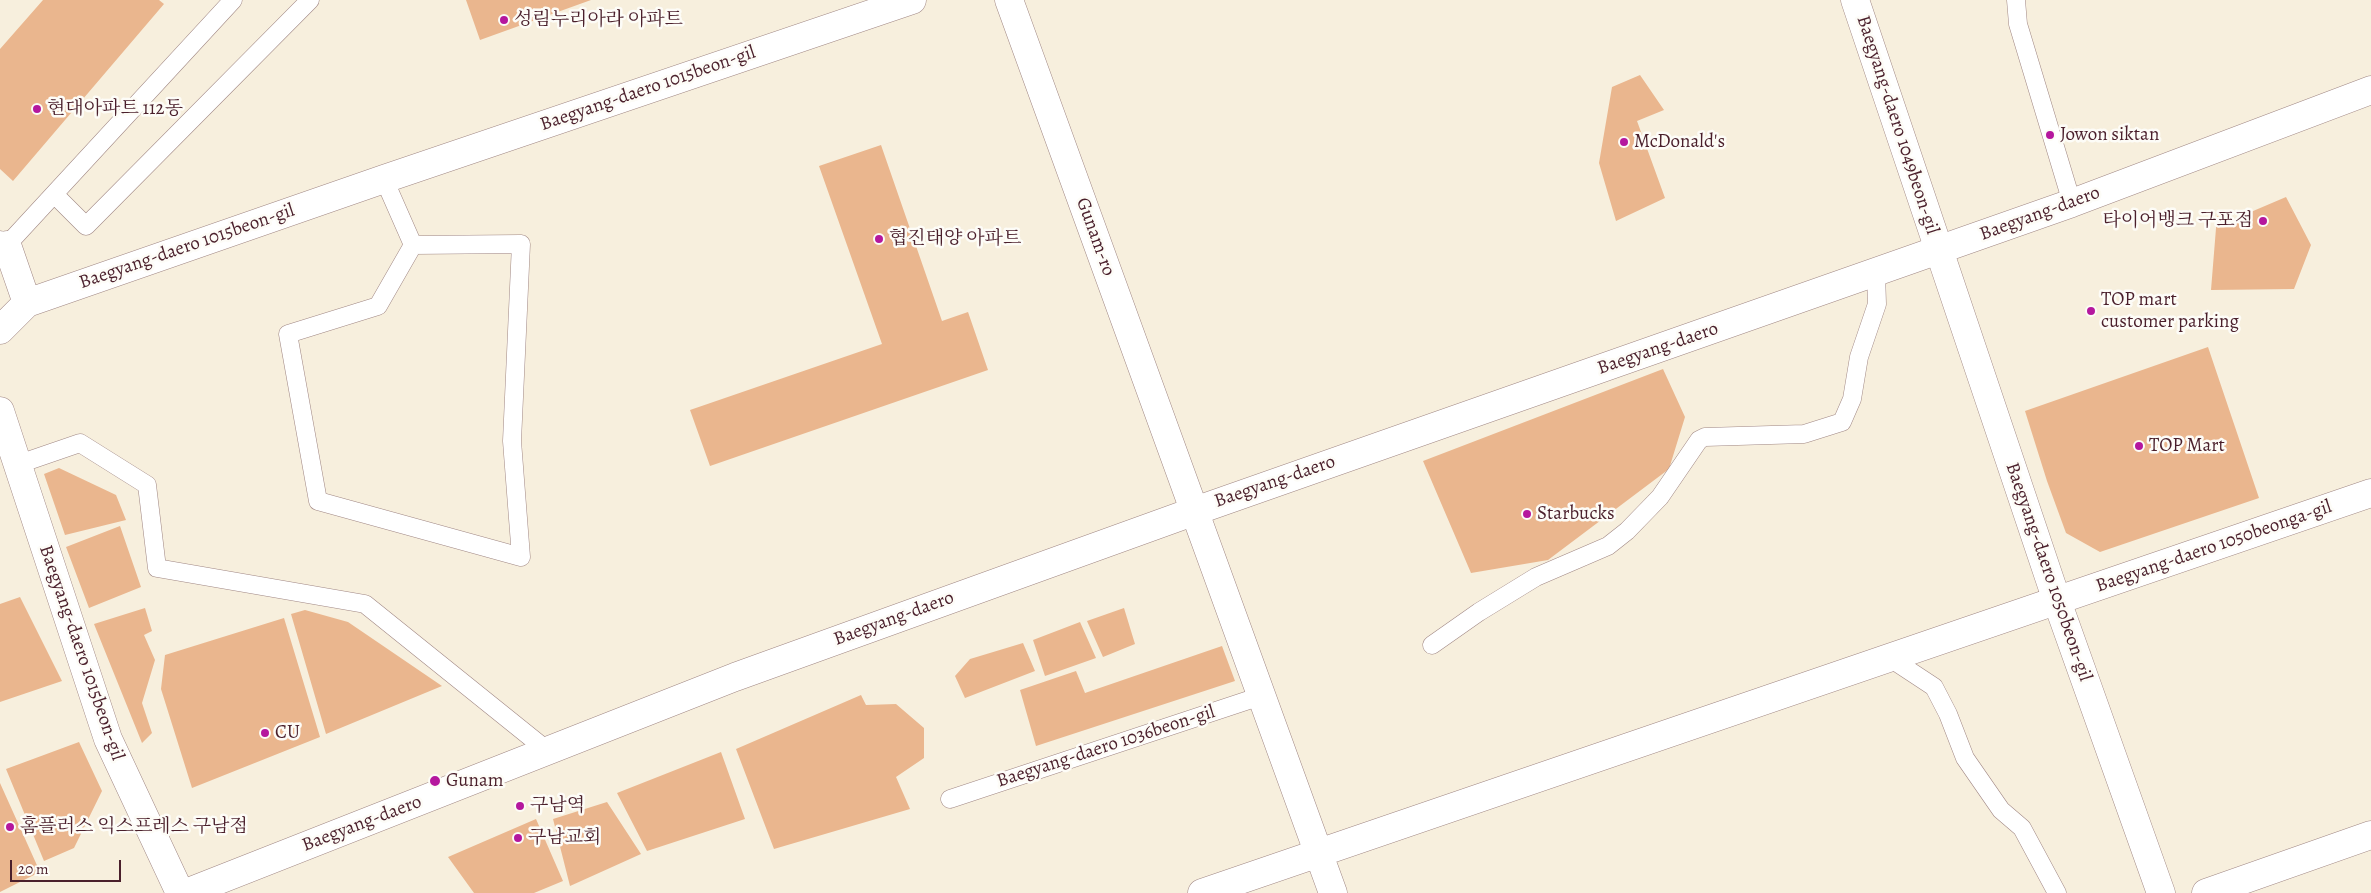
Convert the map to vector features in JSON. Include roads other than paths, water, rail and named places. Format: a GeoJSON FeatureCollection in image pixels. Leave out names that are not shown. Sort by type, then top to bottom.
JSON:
{"type":"FeatureCollection","features":[{"type":"Feature","properties":{"kind":"street","name":"Baegyang-daero 1015beon-gil"},"geometry":{"type":"LineString","coordinates":[[0,330],[28,303],[384,178],[912,0]]}},
{"type":"Feature","properties":{"kind":"street","name":"Gunam-ro"},"geometry":{"type":"LineString","coordinates":[[1009,0],[1195,511]]}},
{"type":"Feature","properties":{"kind":"street","name":"Baegyang-daero 1049beon-gil"},"geometry":{"type":"LineString","coordinates":[[1855,0],[1938,251]]}},
{"type":"Feature","properties":{"kind":"street","name":"Baegyang-daero"},"geometry":{"type":"LineString","coordinates":[[186,893],[549,752],[735,677],[1195,511],[2072,203],[2371,90]]}},
{"type":"Feature","properties":{"kind":"street"},"geometry":{"type":"LineString","coordinates":[[3,242],[28,303]]}},
{"type":"Feature","properties":{"kind":"street","name":"Baegyang-daero 1050beon-gil"},"geometry":{"type":"LineString","coordinates":[[1938,251],[2057,600],[2161,893]]}},
{"type":"Feature","properties":{"kind":"street","name":"Baegyang-daero 1015beon-gil"},"geometry":{"type":"LineString","coordinates":[[0,410],[16,464],[108,739],[180,893]]}},
{"type":"Feature","properties":{"kind":"street","name":"Baegyang-daero 1050beonga-gil"},"geometry":{"type":"LineString","coordinates":[[1202,893],[2371,492]]}},
{"type":"Feature","properties":{"kind":"street"},"geometry":{"type":"LineString","coordinates":[[1195,511],[1333,893]]}},
{"type":"Feature","properties":{"kind":"street"},"geometry":{"type":"LineString","coordinates":[[2206,893],[2371,835]]}},
{"type":"Feature","properties":{"kind":"lane"},"geometry":{"type":"LineString","coordinates":[[3,242],[54,194],[233,0]]}},
{"type":"Feature","properties":{"kind":"lane"},"geometry":{"type":"LineString","coordinates":[[54,194],[86,226],[310,0]]}},
{"type":"Feature","properties":{"kind":"lane"},"geometry":{"type":"LineString","coordinates":[[2016,0],[2018,24],[2072,203]]}},
{"type":"Feature","properties":{"kind":"lane"},"geometry":{"type":"LineString","coordinates":[[384,178],[413,245]]}},
{"type":"Feature","properties":{"kind":"lane"},"geometry":{"type":"LineString","coordinates":[[521,244],[512,440],[522,556],[318,500],[288,334],[378,306],[413,245],[521,244]]}},
{"type":"Feature","properties":{"kind":"lane"},"geometry":{"type":"LineString","coordinates":[[1432,645],[1479,612],[1536,577],[1608,546],[1627,531],[1660,498],[1699,440],[1705,437],[1804,434],[1842,422],[1852,399],[1859,357],[1877,304],[1876,273]]}},
{"type":"Feature","properties":{"kind":"lane"},"geometry":{"type":"LineString","coordinates":[[16,464],[80,443],[147,485],[157,568],[365,604],[549,752]]}},
{"type":"Feature","properties":{"kind":"lane"},"geometry":{"type":"LineString","coordinates":[[1890,658],[1934,687],[1948,714],[1965,758],[2001,810],[2022,828],[2057,893]]}},
{"type":"Feature","properties":{"kind":"lane","name":"Baegyang-daero 1036beon-gil"},"geometry":{"type":"LineString","coordinates":[[950,799],[1261,696]]}},
{"type":"Feature","properties":{"kind":"place","name":"성림누리아라 아파트"},"geometry":{"type":"Point","coordinates":[504,20]}},
{"type":"Feature","properties":{"kind":"place","name":"현대아파트 112동"},"geometry":{"type":"Point","coordinates":[37,109]}},
{"type":"Feature","properties":{"kind":"place","name":"Jowon siktan"},"geometry":{"type":"Point","coordinates":[2050,135]}},
{"type":"Feature","properties":{"kind":"place","name":"McDonald's"},"geometry":{"type":"Point","coordinates":[1624,142]}},
{"type":"Feature","properties":{"kind":"place","name":"타이어뱅크 구포점"},"geometry":{"type":"Point","coordinates":[2263,221]}},
{"type":"Feature","properties":{"kind":"place","name":"협진태양 아파트"},"geometry":{"type":"Point","coordinates":[879,239]}},
{"type":"Feature","properties":{"kind":"place","name":"TOP mart customer parking"},"geometry":{"type":"Point","coordinates":[2091,311]}},
{"type":"Feature","properties":{"kind":"place","name":"TOP Mart"},"geometry":{"type":"Point","coordinates":[2139,446]}},
{"type":"Feature","properties":{"kind":"place","name":"Starbucks"},"geometry":{"type":"Point","coordinates":[1527,514]}},
{"type":"Feature","properties":{"kind":"place","name":"CU"},"geometry":{"type":"Point","coordinates":[265,733]}},
{"type":"Feature","properties":{"kind":"place","name":"Gunam"},"geometry":{"type":"Point","coordinates":[435,781]}},
{"type":"Feature","properties":{"kind":"place","name":"구남역"},"geometry":{"type":"Point","coordinates":[520,806]}},
{"type":"Feature","properties":{"kind":"place","name":"홈플러스 익스프레스 구남점"},"geometry":{"type":"Point","coordinates":[10,827]}},
{"type":"Feature","properties":{"kind":"place","name":"구남교회"},"geometry":{"type":"Point","coordinates":[518,838]}}]}
